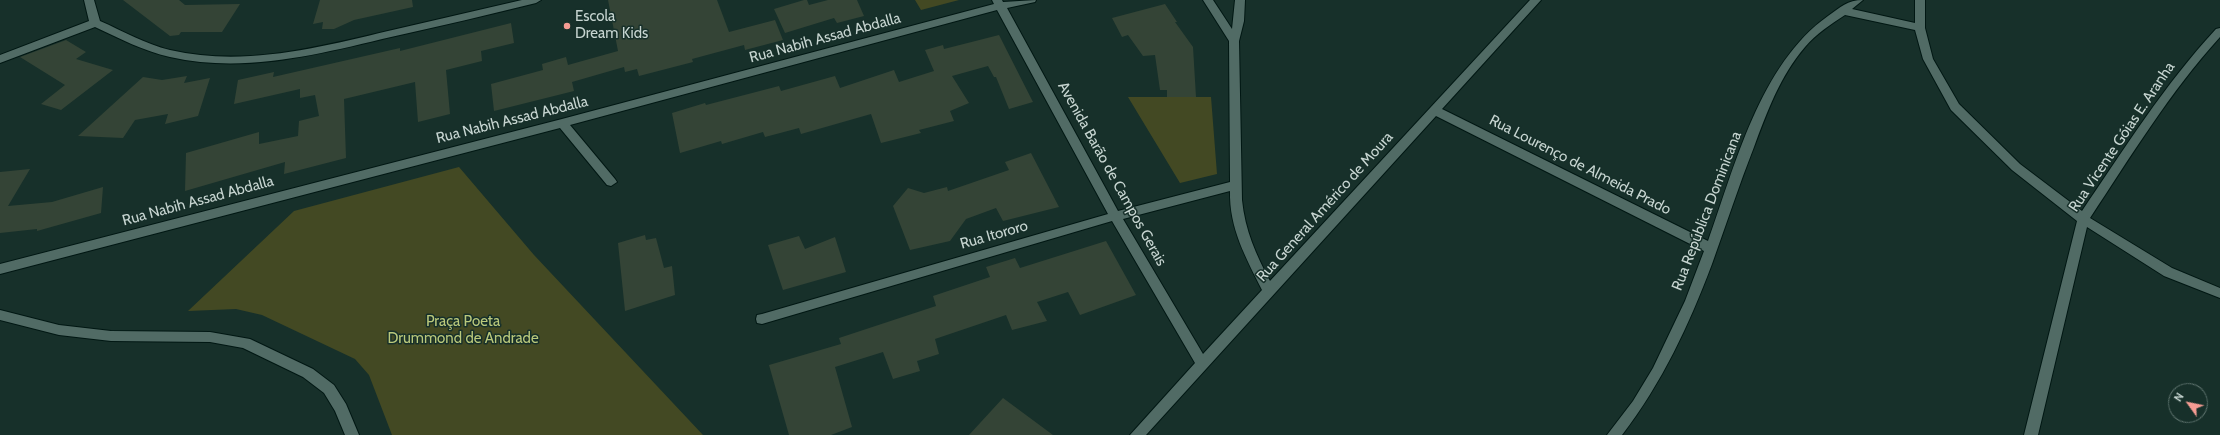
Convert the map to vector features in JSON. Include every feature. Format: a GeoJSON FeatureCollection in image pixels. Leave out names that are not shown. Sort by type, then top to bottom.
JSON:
{"type":"FeatureCollection","features":[{"type":"Feature","properties":{"kind":"street"},"geometry":{"type":"LineString","coordinates":[[89,0],[95,23]]}},
{"type":"Feature","properties":{"kind":"street"},"geometry":{"type":"LineString","coordinates":[[0,59],[95,23],[132,41],[170,54],[215,60],[268,59],[326,50],[536,0]]}},
{"type":"Feature","properties":{"kind":"street","name":"Rua Nabih Assad Abdalla"},"geometry":{"type":"LineString","coordinates":[[0,269],[562,123],[999,3],[1031,0]]}},
{"type":"Feature","properties":{"kind":"street"},"geometry":{"type":"LineString","coordinates":[[1208,0],[1234,40]]}},
{"type":"Feature","properties":{"kind":"street"},"geometry":{"type":"LineString","coordinates":[[1240,0],[1239,21],[1234,40],[1235,205],[1239,228],[1270,291]]}},
{"type":"Feature","properties":{"kind":"street","name":"Rua General Américo de Moura"},"geometry":{"type":"LineString","coordinates":[[1137,435],[1536,0]]}},
{"type":"Feature","properties":{"kind":"street","name":"Rua República Dominicana"},"geometry":{"type":"LineString","coordinates":[[1614,435],[1655,377],[1668,354],[1691,301],[1710,248],[1775,82],[1802,44],[1858,0]]}},
{"type":"Feature","properties":{"kind":"street"},"geometry":{"type":"LineString","coordinates":[[1920,0],[1920,28],[1928,59],[1955,107],[2016,167],[2083,220],[2168,272],[2220,293]]}},
{"type":"Feature","properties":{"kind":"street","name":"Avenida Barão de Campos Gerais"},"geometry":{"type":"LineString","coordinates":[[999,3],[1115,216],[1202,363]]}},
{"type":"Feature","properties":{"kind":"street"},"geometry":{"type":"LineString","coordinates":[[1844,11],[1920,28]]}},
{"type":"Feature","properties":{"kind":"street","name":"Rua Vicente Góias E. Aranha"},"geometry":{"type":"LineString","coordinates":[[2031,435],[2083,220],[2138,136],[2196,57],[2220,31]]}},
{"type":"Feature","properties":{"kind":"street","name":"Rua Lourenço de Almeida Prado"},"geometry":{"type":"LineString","coordinates":[[1434,110],[1710,248]]}},
{"type":"Feature","properties":{"kind":"street"},"geometry":{"type":"LineString","coordinates":[[562,123],[611,182]]}},
{"type":"Feature","properties":{"kind":"street","name":"Rua Itororo"},"geometry":{"type":"LineString","coordinates":[[762,319],[1115,216],[1236,185]]}},
{"type":"Feature","properties":{"kind":"street"},"geometry":{"type":"LineString","coordinates":[[0,315],[58,330],[111,336],[162,338],[210,337],[245,343],[308,373],[329,389],[341,408],[352,435]]}},
{"type":"Feature","properties":{"kind":"green space"},"geometry":{"type":"Polygon","coordinates":[[[915,0],[959,0],[921,10],[915,0]]]}},
{"type":"Feature","properties":{"kind":"green space"},"geometry":{"type":"Polygon","coordinates":[[[1128,97],[1211,97],[1217,174],[1180,183],[1128,97]]]}},
{"type":"Feature","properties":{"kind":"green space","name":"Praça Poeta Drummond de Andrade"},"geometry":{"type":"Polygon","coordinates":[[[459,167],[534,255],[703,435],[392,435],[369,375],[355,359],[262,315],[236,309],[188,311],[294,211],[459,167]]]}},
{"type":"Feature","properties":{"kind":"building"},"geometry":{"type":"Polygon","coordinates":[[[123,0],[179,0],[185,5],[240,4],[222,32],[181,32],[179,35],[170,36],[123,0]]]}},
{"type":"Feature","properties":{"kind":"building"},"geometry":{"type":"Polygon","coordinates":[[[320,0],[412,0],[413,7],[354,20],[334,29],[322,29],[323,22],[313,24],[320,0]]]}},
{"type":"Feature","properties":{"kind":"building"},"geometry":{"type":"Polygon","coordinates":[[[608,0],[717,0],[729,32],[775,20],[783,40],[745,50],[744,45],[692,59],[693,62],[639,76],[637,69],[625,72],[624,67],[572,82],[574,91],[494,111],[491,84],[543,70],[542,64],[566,57],[568,65],[618,51],[608,0]]]}},
{"type":"Feature","properties":{"kind":"building"},"geometry":{"type":"Polygon","coordinates":[[[807,0],[809,5],[828,0],[857,0],[864,16],[837,23],[834,18],[785,33],[774,9],[807,0]]]}},
{"type":"Feature","properties":{"kind":"building"},"geometry":{"type":"Polygon","coordinates":[[[1165,4],[1177,22],[1175,22],[1193,47],[1196,97],[1167,97],[1167,90],[1160,90],[1155,55],[1143,56],[1128,35],[1122,37],[1112,18],[1165,4]]]}},
{"type":"Feature","properties":{"kind":"building"},"geometry":{"type":"Polygon","coordinates":[[[511,23],[514,43],[481,51],[482,61],[446,70],[450,114],[418,122],[415,82],[344,99],[346,158],[284,174],[285,162],[185,191],[186,153],[259,132],[259,144],[298,136],[299,121],[319,116],[315,95],[300,98],[300,89],[234,104],[238,80],[274,72],[273,77],[400,48],[400,51],[511,23]]]}},
{"type":"Feature","properties":{"kind":"building"},"geometry":{"type":"Polygon","coordinates":[[[999,35],[1033,102],[1009,109],[996,77],[994,77],[988,66],[952,76],[969,103],[950,111],[954,121],[919,130],[921,133],[881,143],[871,114],[801,134],[799,128],[765,137],[763,132],[722,144],[721,141],[680,153],[672,113],[705,103],[706,105],[779,86],[781,91],[835,76],[840,88],[894,70],[899,82],[934,71],[925,50],[943,45],[944,49],[999,35]]]}},
{"type":"Feature","properties":{"kind":"building"},"geometry":{"type":"Polygon","coordinates":[[[66,40],[86,52],[76,59],[113,70],[61,110],[41,104],[65,85],[20,57],[66,40]]]}},
{"type":"Feature","properties":{"kind":"building"},"geometry":{"type":"Polygon","coordinates":[[[187,76],[184,83],[210,78],[198,116],[165,124],[168,114],[135,120],[123,138],[78,136],[143,77],[162,80],[187,76]]]}},
{"type":"Feature","properties":{"kind":"building"},"geometry":{"type":"Polygon","coordinates":[[[1031,153],[1059,207],[1003,221],[996,208],[966,219],[950,241],[910,250],[893,206],[908,188],[924,193],[947,187],[948,191],[1009,170],[1005,162],[1031,153]]]}},
{"type":"Feature","properties":{"kind":"building"},"geometry":{"type":"Polygon","coordinates":[[[30,169],[8,206],[52,202],[103,187],[101,213],[37,231],[37,229],[0,233],[0,172],[30,169]]]}},
{"type":"Feature","properties":{"kind":"building"},"geometry":{"type":"Polygon","coordinates":[[[645,235],[646,240],[656,238],[664,268],[672,266],[675,295],[625,311],[618,243],[645,235]]]}},
{"type":"Feature","properties":{"kind":"building"},"geometry":{"type":"Polygon","coordinates":[[[799,236],[805,249],[835,237],[846,272],[783,290],[768,245],[799,236]]]}},
{"type":"Feature","properties":{"kind":"building"},"geometry":{"type":"Polygon","coordinates":[[[1106,241],[1136,295],[1080,315],[1068,292],[1037,302],[1047,321],[1012,330],[1006,315],[935,339],[939,354],[917,361],[920,371],[893,379],[883,352],[835,367],[852,427],[831,435],[789,435],[769,365],[841,344],[839,338],[936,306],[933,296],[990,277],[986,267],[1015,258],[1020,268],[1106,241]]]}},
{"type":"Feature","properties":{"kind":"building"},"geometry":{"type":"Polygon","coordinates":[[[1003,398],[1053,435],[969,435],[1003,398]]]}},
{"type":"Feature","properties":{"kind":"place","name":"Escola Dream Kids"},"geometry":{"type":"Point","coordinates":[567,26]}}]}
